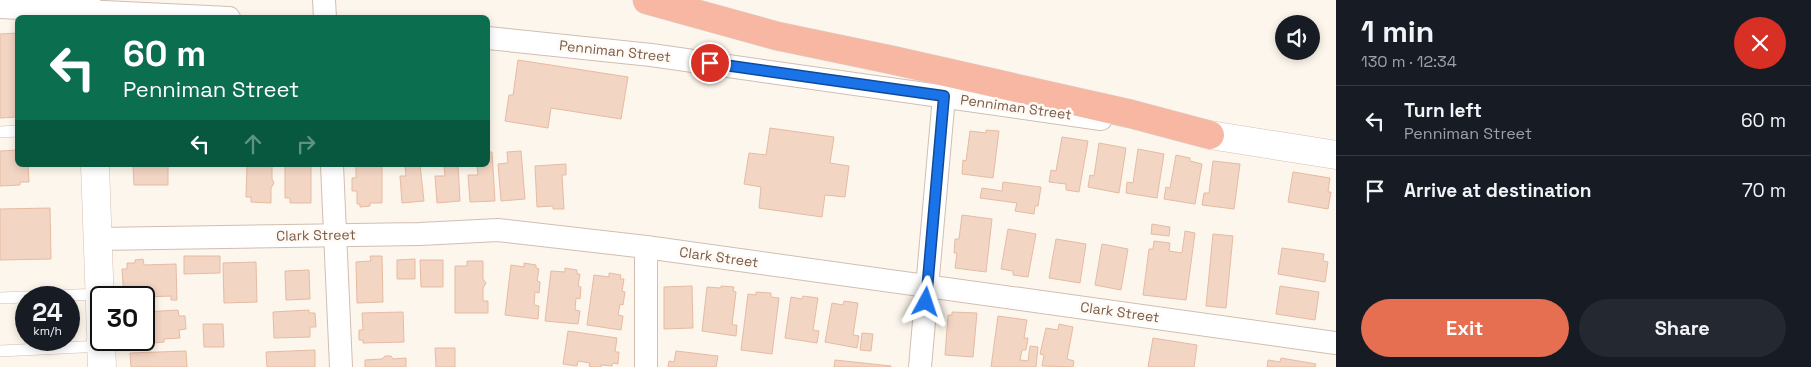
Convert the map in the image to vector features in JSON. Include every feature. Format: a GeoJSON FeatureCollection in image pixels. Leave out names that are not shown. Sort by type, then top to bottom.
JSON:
{"type":"FeatureCollection","features":[{"type":"Feature","properties":{"kind":"highway"},"geometry":{"type":"LineString","coordinates":[[647,0],[778,36],[1131,114],[1210,135]]}},
{"type":"Feature","properties":{"kind":"main road","name":"Penniman Street"},"geometry":{"type":"LineString","coordinates":[[1210,135],[1336,155]]}},
{"type":"Feature","properties":{"kind":"main road"},"geometry":{"type":"LineString","coordinates":[[95,167],[100,286]]}},
{"type":"Feature","properties":{"kind":"street"},"geometry":{"type":"LineString","coordinates":[[324,0],[325,15]]}},
{"type":"Feature","properties":{"kind":"street"},"geometry":{"type":"LineString","coordinates":[[0,7],[86,9],[181,15]]}},
{"type":"Feature","properties":{"kind":"street","name":"Penniman Street"},"geometry":{"type":"LineString","coordinates":[[490,38],[651,54],[1210,135]]}},
{"type":"Feature","properties":{"kind":"street"},"geometry":{"type":"LineString","coordinates":[[920,367],[944,96]]}},
{"type":"Feature","properties":{"kind":"street"},"geometry":{"type":"LineString","coordinates":[[332,167],[341,367]]}},
{"type":"Feature","properties":{"kind":"street","name":"Clark Street"},"geometry":{"type":"LineString","coordinates":[[98,238],[336,235],[498,230],[646,247],[1336,343]]}},
{"type":"Feature","properties":{"kind":"street"},"geometry":{"type":"LineString","coordinates":[[646,247],[646,367]]}},
{"type":"Feature","properties":{"kind":"lane"},"geometry":{"type":"LineString","coordinates":[[0,132],[15,131]]}},
{"type":"Feature","properties":{"kind":"lane"},"geometry":{"type":"LineString","coordinates":[[0,298],[90,294]]}},
{"type":"Feature","properties":{"kind":"lane"},"geometry":{"type":"LineString","coordinates":[[0,350],[90,347]]}},
{"type":"Feature","properties":{"kind":"building"},"geometry":{"type":"Polygon","coordinates":[[[15,33],[15,117],[0,118],[0,34],[15,33]]]}},
{"type":"Feature","properties":{"kind":"building"},"geometry":{"type":"Polygon","coordinates":[[[518,60],[628,77],[621,119],[551,108],[548,128],[505,121],[509,95],[513,95],[518,60]]]}},
{"type":"Feature","properties":{"kind":"building"},"geometry":{"type":"Polygon","coordinates":[[[770,128],[834,137],[830,163],[849,166],[845,197],[825,195],[822,217],[759,208],[761,187],[744,184],[749,153],[766,155],[770,128]]]}},
{"type":"Feature","properties":{"kind":"building"},"geometry":{"type":"Polygon","coordinates":[[[986,130],[999,131],[993,178],[962,174],[963,160],[966,161],[970,131],[986,133],[986,130]]]}},
{"type":"Feature","properties":{"kind":"building"},"geometry":{"type":"Polygon","coordinates":[[[1062,137],[1088,141],[1079,192],[1066,190],[1066,184],[1049,182],[1051,170],[1056,171],[1062,137]]]}},
{"type":"Feature","properties":{"kind":"building"},"geometry":{"type":"Polygon","coordinates":[[[1099,143],[1126,148],[1119,193],[1088,187],[1090,175],[1094,176],[1099,143]]]}},
{"type":"Feature","properties":{"kind":"building"},"geometry":{"type":"Polygon","coordinates":[[[1138,149],[1164,154],[1157,198],[1126,193],[1127,182],[1133,183],[1138,149]]]}},
{"type":"Feature","properties":{"kind":"building"},"geometry":{"type":"Polygon","coordinates":[[[15,150],[15,167],[28,167],[29,182],[20,182],[20,185],[0,186],[0,151],[15,150]]]}},
{"type":"Feature","properties":{"kind":"building"},"geometry":{"type":"Polygon","coordinates":[[[521,151],[525,199],[501,201],[498,164],[508,163],[507,152],[521,151]]]}},
{"type":"Feature","properties":{"kind":"building"},"geometry":{"type":"Polygon","coordinates":[[[490,152],[492,152],[495,201],[470,202],[468,175],[478,175],[477,167],[490,167],[490,152]]]}},
{"type":"Feature","properties":{"kind":"building"},"geometry":{"type":"Polygon","coordinates":[[[1176,155],[1190,158],[1190,161],[1202,164],[1195,204],[1164,199],[1166,187],[1170,188],[1176,155]]]}},
{"type":"Feature","properties":{"kind":"building"},"geometry":{"type":"Polygon","coordinates":[[[1213,161],[1240,164],[1234,209],[1202,205],[1204,193],[1209,193],[1213,161]]]}},
{"type":"Feature","properties":{"kind":"building"},"geometry":{"type":"Polygon","coordinates":[[[566,164],[566,175],[562,175],[564,209],[553,209],[553,206],[537,207],[535,166],[566,164]]]}},
{"type":"Feature","properties":{"kind":"building"},"geometry":{"type":"Polygon","coordinates":[[[133,167],[168,167],[168,185],[134,185],[133,167]]]}},
{"type":"Feature","properties":{"kind":"building"},"geometry":{"type":"Polygon","coordinates":[[[247,167],[272,167],[274,183],[271,188],[271,203],[251,202],[251,197],[246,197],[247,167]]]}},
{"type":"Feature","properties":{"kind":"building"},"geometry":{"type":"Polygon","coordinates":[[[285,167],[311,167],[311,203],[290,203],[290,198],[285,198],[285,167]]]}},
{"type":"Feature","properties":{"kind":"building"},"geometry":{"type":"Polygon","coordinates":[[[356,167],[382,167],[382,203],[370,203],[370,206],[360,207],[360,204],[357,204],[357,191],[352,191],[352,178],[356,178],[356,167]]]}},
{"type":"Feature","properties":{"kind":"building"},"geometry":{"type":"Polygon","coordinates":[[[405,167],[420,167],[424,201],[402,203],[400,176],[406,176],[405,167]]]}},
{"type":"Feature","properties":{"kind":"building"},"geometry":{"type":"Polygon","coordinates":[[[444,167],[458,167],[460,201],[437,203],[435,176],[445,176],[444,167]]]}},
{"type":"Feature","properties":{"kind":"building"},"geometry":{"type":"Polygon","coordinates":[[[1293,172],[1330,178],[1328,192],[1331,192],[1328,209],[1288,202],[1293,172]]]}},
{"type":"Feature","properties":{"kind":"building"},"geometry":{"type":"Polygon","coordinates":[[[1003,182],[1041,187],[1038,206],[1035,206],[1034,214],[1015,211],[1017,203],[980,198],[982,188],[1002,191],[1003,182]]]}},
{"type":"Feature","properties":{"kind":"building"},"geometry":{"type":"Polygon","coordinates":[[[50,208],[51,259],[0,260],[0,209],[50,208]]]}},
{"type":"Feature","properties":{"kind":"building"},"geometry":{"type":"Polygon","coordinates":[[[962,215],[992,219],[986,272],[955,268],[957,253],[954,253],[955,239],[959,239],[962,215]]]}},
{"type":"Feature","properties":{"kind":"building"},"geometry":{"type":"Polygon","coordinates":[[[1152,224],[1170,227],[1169,236],[1151,234],[1152,224]]]}},
{"type":"Feature","properties":{"kind":"building"},"geometry":{"type":"Polygon","coordinates":[[[1008,229],[1036,234],[1028,277],[1013,275],[1013,271],[1001,269],[1008,229]]]}},
{"type":"Feature","properties":{"kind":"building"},"geometry":{"type":"Polygon","coordinates":[[[1185,231],[1195,233],[1186,300],[1143,295],[1149,249],[1153,249],[1154,241],[1170,243],[1169,251],[1182,253],[1185,231]]]}},
{"type":"Feature","properties":{"kind":"building"},"geometry":{"type":"Polygon","coordinates":[[[1213,234],[1233,236],[1226,308],[1206,306],[1213,234]]]}},
{"type":"Feature","properties":{"kind":"building"},"geometry":{"type":"Polygon","coordinates":[[[1056,239],[1086,244],[1080,283],[1049,278],[1056,239]]]}},
{"type":"Feature","properties":{"kind":"building"},"geometry":{"type":"Polygon","coordinates":[[[1102,244],[1128,249],[1121,290],[1095,285],[1102,244]]]}},
{"type":"Feature","properties":{"kind":"building"},"geometry":{"type":"Polygon","coordinates":[[[1282,248],[1324,254],[1323,261],[1328,262],[1325,282],[1278,274],[1282,248]]]}},
{"type":"Feature","properties":{"kind":"building"},"geometry":{"type":"Polygon","coordinates":[[[184,256],[220,256],[220,273],[184,274],[184,256]]]}},
{"type":"Feature","properties":{"kind":"building"},"geometry":{"type":"Polygon","coordinates":[[[370,256],[382,256],[383,302],[357,303],[356,262],[371,261],[370,256]]]}},
{"type":"Feature","properties":{"kind":"building"},"geometry":{"type":"Polygon","coordinates":[[[143,259],[144,265],[176,264],[177,300],[171,300],[171,296],[155,297],[155,286],[123,286],[122,269],[127,269],[127,263],[135,263],[135,260],[143,259]]]}},
{"type":"Feature","properties":{"kind":"building"},"geometry":{"type":"Polygon","coordinates":[[[415,259],[415,279],[397,279],[397,260],[415,259]]]}},
{"type":"Feature","properties":{"kind":"building"},"geometry":{"type":"Polygon","coordinates":[[[420,260],[443,260],[443,287],[421,287],[420,260]]]}},
{"type":"Feature","properties":{"kind":"building"},"geometry":{"type":"Polygon","coordinates":[[[467,261],[483,261],[483,279],[486,283],[483,288],[483,301],[488,301],[488,313],[455,313],[455,266],[467,266],[467,261]]]}},
{"type":"Feature","properties":{"kind":"building"},"geometry":{"type":"Polygon","coordinates":[[[256,262],[257,302],[224,303],[223,263],[256,262]]]}},
{"type":"Feature","properties":{"kind":"building"},"geometry":{"type":"Polygon","coordinates":[[[524,263],[536,265],[536,268],[539,269],[537,281],[540,282],[539,293],[535,292],[534,305],[539,306],[538,319],[505,315],[511,265],[524,267],[524,263]]]}},
{"type":"Feature","properties":{"kind":"building"},"geometry":{"type":"Polygon","coordinates":[[[565,268],[577,270],[577,274],[580,274],[578,286],[581,287],[580,299],[576,298],[575,310],[580,311],[578,324],[545,321],[551,271],[565,272],[565,268]]]}},
{"type":"Feature","properties":{"kind":"building"},"geometry":{"type":"Polygon","coordinates":[[[309,270],[310,299],[286,300],[285,271],[309,270]]]}},
{"type":"Feature","properties":{"kind":"building"},"geometry":{"type":"Polygon","coordinates":[[[609,273],[621,275],[620,279],[624,279],[622,291],[625,292],[623,305],[620,304],[618,315],[623,316],[621,330],[587,325],[594,275],[609,277],[609,273]]]}},
{"type":"Feature","properties":{"kind":"building"},"geometry":{"type":"Polygon","coordinates":[[[692,286],[693,328],[664,329],[664,287],[692,286]]]}},
{"type":"Feature","properties":{"kind":"building"},"geometry":{"type":"Polygon","coordinates":[[[721,286],[734,287],[733,291],[736,292],[732,325],[737,325],[736,336],[702,331],[707,287],[721,288],[721,286]]]}},
{"type":"Feature","properties":{"kind":"building"},"geometry":{"type":"Polygon","coordinates":[[[1280,286],[1319,292],[1315,320],[1276,314],[1280,286]]]}},
{"type":"Feature","properties":{"kind":"building"},"geometry":{"type":"Polygon","coordinates":[[[756,292],[771,293],[771,297],[779,298],[772,354],[741,350],[748,294],[756,295],[756,292]]]}},
{"type":"Feature","properties":{"kind":"building"},"geometry":{"type":"Polygon","coordinates":[[[803,296],[818,298],[813,330],[819,331],[817,343],[785,338],[791,297],[802,299],[803,296]]]}},
{"type":"Feature","properties":{"kind":"building"},"geometry":{"type":"Polygon","coordinates":[[[844,301],[858,303],[853,335],[859,336],[857,348],[825,342],[832,303],[843,305],[844,301]]]}},
{"type":"Feature","properties":{"kind":"building"},"geometry":{"type":"Polygon","coordinates":[[[178,310],[179,316],[185,316],[186,329],[179,330],[180,338],[164,339],[164,342],[155,343],[155,311],[178,310]]]}},
{"type":"Feature","properties":{"kind":"building"},"geometry":{"type":"Polygon","coordinates":[[[309,310],[309,313],[315,313],[316,327],[310,327],[310,337],[274,338],[273,312],[309,310]]]}},
{"type":"Feature","properties":{"kind":"building"},"geometry":{"type":"Polygon","coordinates":[[[403,312],[404,342],[363,343],[363,340],[359,340],[359,330],[363,330],[362,313],[403,312]]]}},
{"type":"Feature","properties":{"kind":"building"},"geometry":{"type":"Polygon","coordinates":[[[952,312],[977,313],[973,357],[945,355],[948,315],[952,315],[952,312]]]}},
{"type":"Feature","properties":{"kind":"building"},"geometry":{"type":"Polygon","coordinates":[[[998,316],[1027,320],[1024,338],[1028,338],[1026,350],[1022,350],[1020,360],[1028,361],[1030,346],[1038,347],[1036,367],[991,367],[998,316]]]}},
{"type":"Feature","properties":{"kind":"building"},"geometry":{"type":"Polygon","coordinates":[[[203,324],[223,324],[224,347],[204,347],[203,324]]]}},
{"type":"Feature","properties":{"kind":"building"},"geometry":{"type":"Polygon","coordinates":[[[1059,324],[1073,327],[1067,359],[1074,361],[1073,367],[1042,366],[1044,355],[1040,354],[1046,328],[1058,330],[1059,324]]]}},
{"type":"Feature","properties":{"kind":"building"},"geometry":{"type":"Polygon","coordinates":[[[568,331],[617,338],[615,352],[619,352],[618,364],[613,363],[612,366],[601,365],[601,367],[594,367],[589,366],[590,363],[578,361],[577,366],[563,364],[568,331]]]}},
{"type":"Feature","properties":{"kind":"building"},"geometry":{"type":"Polygon","coordinates":[[[862,333],[873,334],[871,351],[860,350],[862,333]]]}},
{"type":"Feature","properties":{"kind":"building"},"geometry":{"type":"Polygon","coordinates":[[[1153,338],[1197,345],[1194,367],[1148,367],[1153,338]]]}},
{"type":"Feature","properties":{"kind":"building"},"geometry":{"type":"Polygon","coordinates":[[[435,348],[455,348],[455,367],[436,367],[435,348]]]}},
{"type":"Feature","properties":{"kind":"building"},"geometry":{"type":"Polygon","coordinates":[[[315,350],[315,367],[267,367],[266,352],[315,350]]]}},
{"type":"Feature","properties":{"kind":"building"},"geometry":{"type":"Polygon","coordinates":[[[186,351],[187,367],[131,367],[130,353],[186,351]]]}},
{"type":"Feature","properties":{"kind":"building"},"geometry":{"type":"Polygon","coordinates":[[[676,351],[718,356],[716,367],[668,367],[669,361],[674,362],[676,351]]]}},
{"type":"Feature","properties":{"kind":"building"},"geometry":{"type":"Polygon","coordinates":[[[385,356],[391,356],[393,359],[406,358],[406,367],[365,367],[365,360],[382,359],[385,356]]]}},
{"type":"Feature","properties":{"kind":"building"},"geometry":{"type":"Polygon","coordinates":[[[1281,358],[1316,364],[1315,367],[1267,367],[1268,360],[1280,362],[1281,358]]]}},
{"type":"Feature","properties":{"kind":"building"},"geometry":{"type":"Polygon","coordinates":[[[835,360],[891,366],[891,367],[834,367],[835,360]]]}},
{"type":"Feature","properties":{"kind":"route"},"geometry":{"type":"LineString","coordinates":[[710,63],[944,96],[926,302]]}}]}
